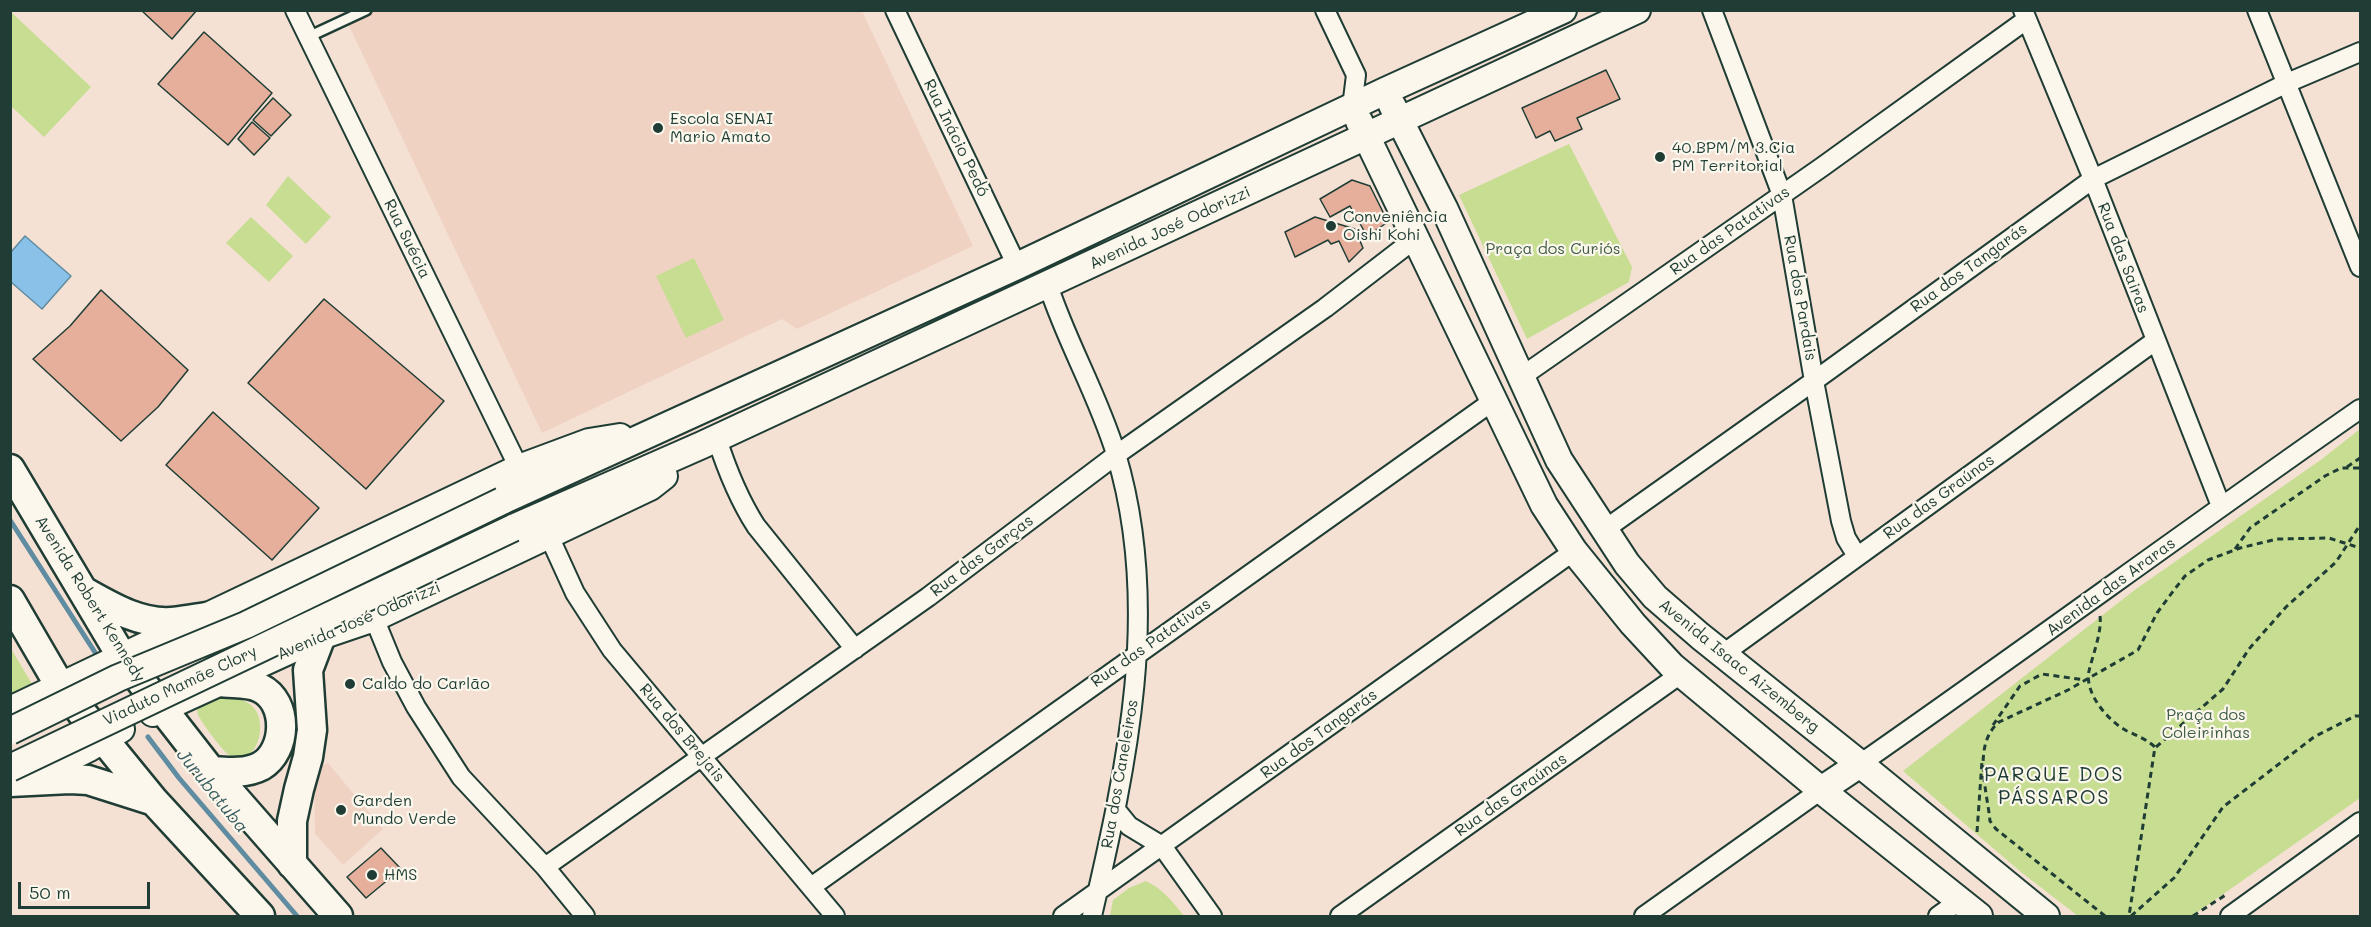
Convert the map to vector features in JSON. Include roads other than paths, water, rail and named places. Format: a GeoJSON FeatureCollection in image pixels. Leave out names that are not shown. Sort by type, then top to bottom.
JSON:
{"type":"FeatureCollection","features":[{"type":"Feature","properties":{"kind":"main road","name":"Avenida Robert Kennedy"},"geometry":{"type":"LineString","coordinates":[[10,469],[122,657],[210,771],[338,916]]}},
{"type":"Feature","properties":{"kind":"main road"},"geometry":{"type":"LineString","coordinates":[[81,590],[122,612],[142,619],[169,622],[209,617]]}},
{"type":"Feature","properties":{"kind":"main road"},"geometry":{"type":"LineString","coordinates":[[10,600],[60,686],[154,801],[260,916]]}},
{"type":"Feature","properties":{"kind":"main road"},"geometry":{"type":"LineString","coordinates":[[292,864],[292,821],[308,757],[312,730],[308,670],[321,636]]}},
{"type":"Feature","properties":{"kind":"main road"},"geometry":{"type":"LineString","coordinates":[[210,771],[248,771],[260,766],[274,753],[282,730],[275,703],[266,692],[255,686],[219,682]]}},
{"type":"Feature","properties":{"kind":"main road"},"geometry":{"type":"LineString","coordinates":[[13,780],[88,780],[154,801]]}},
{"type":"Feature","properties":{"kind":"street","name":"Rua Suécia"},"geometry":{"type":"LineString","coordinates":[[295,10],[519,468]]}},
{"type":"Feature","properties":{"kind":"street","name":"Rua Inácio Pedó"},"geometry":{"type":"LineString","coordinates":[[895,10],[1017,266]]}},
{"type":"Feature","properties":{"kind":"street"},"geometry":{"type":"LineString","coordinates":[[1325,10],[1356,75],[1352,107],[1492,401],[1544,505],[1574,551],[1633,624],[1682,673],[1821,790],[1969,909]]}},
{"type":"Feature","properties":{"kind":"street","name":"Avenida José Odorizzi"},"geometry":{"type":"LineString","coordinates":[[502,501],[1017,266],[1385,91],[1563,10]]}},
{"type":"Feature","properties":{"kind":"street","name":"Avenida José Odorizzi"},"geometry":{"type":"LineString","coordinates":[[513,528],[710,442],[1638,10]]}},
{"type":"Feature","properties":{"kind":"street","name":"Rua dos Pardais"},"geometry":{"type":"LineString","coordinates":[[1712,10],[1782,195],[1841,521],[1846,538],[1857,556]]}},
{"type":"Feature","properties":{"kind":"street"},"geometry":{"type":"LineString","coordinates":[[2257,10],[2361,267]]}},
{"type":"Feature","properties":{"kind":"street","name":"Rua das Patativas"},"geometry":{"type":"LineString","coordinates":[[1521,377],[1782,195],[2024,15]]}},
{"type":"Feature","properties":{"kind":"street","name":"Rua das Sairas"},"geometry":{"type":"LineString","coordinates":[[2024,15],[2093,178],[2221,506]]}},
{"type":"Feature","properties":{"kind":"street","name":"Rua dos Tangarás"},"geometry":{"type":"LineString","coordinates":[[1604,530],[2093,178],[2287,83],[2361,52]]}},
{"type":"Feature","properties":{"kind":"street"},"geometry":{"type":"LineString","coordinates":[[1356,75],[1385,91]]}},
{"type":"Feature","properties":{"kind":"street","name":"Avenida Isaac Aizemberg"},"geometry":{"type":"LineString","coordinates":[[1385,91],[1444,208],[1559,460],[1627,564],[1654,597],[2046,916]]}},
{"type":"Feature","properties":{"kind":"street","name":"Rua das Garças"},"geometry":{"type":"LineString","coordinates":[[545,867],[928,597],[1116,455],[1325,308],[1416,238]]}},
{"type":"Feature","properties":{"kind":"street","name":"Rua dos Caneleiros"},"geometry":{"type":"LineString","coordinates":[[1048,285],[1057,311],[1101,409],[1116,455],[1128,501],[1139,598],[1138,653],[1133,709],[1116,810],[1092,916]]}},
{"type":"Feature","properties":{"kind":"street","name":"Rua das Graúnas"},"geometry":{"type":"LineString","coordinates":[[1723,654],[2155,341]]}},
{"type":"Feature","properties":{"kind":"street","name":"Rua das Patativas"},"geometry":{"type":"LineString","coordinates":[[811,887],[1492,401]]}},
{"type":"Feature","properties":{"kind":"street","name":"Avenida das Araras"},"geometry":{"type":"LineString","coordinates":[[1860,764],[2361,409]]}},
{"type":"Feature","properties":{"kind":"street","name":"Avenida José Odorizzi"},"geometry":{"type":"LineString","coordinates":[[10,710],[519,468],[590,442],[656,430]]}},
{"type":"Feature","properties":{"kind":"street","name":"Avenida José Odorizzi"},"geometry":{"type":"LineString","coordinates":[[13,780],[89,748],[104,737],[219,682],[321,636],[374,618],[549,536],[650,487],[710,442]]}},
{"type":"Feature","properties":{"kind":"street"},"geometry":{"type":"LineString","coordinates":[[710,442],[742,505],[756,526],[855,649]]}},
{"type":"Feature","properties":{"kind":"street","name":"Viaduto Mamãe Clory"},"geometry":{"type":"LineString","coordinates":[[10,731],[118,678],[246,625],[502,501]]}},
{"type":"Feature","properties":{"kind":"street","name":"Viaduto Mamãe Clory"},"geometry":{"type":"LineString","coordinates":[[13,780],[513,528]]}},
{"type":"Feature","properties":{"kind":"street","name":"Rua dos Brejais"},"geometry":{"type":"LineString","coordinates":[[549,536],[575,593],[612,650],[836,916]]}},
{"type":"Feature","properties":{"kind":"street","name":"Rua dos Tangarás"},"geometry":{"type":"LineString","coordinates":[[1063,916],[1574,551]]}},
{"type":"Feature","properties":{"kind":"street"},"geometry":{"type":"LineString","coordinates":[[374,618],[392,662],[416,707],[449,759],[488,808],[545,867],[585,916]]}},
{"type":"Feature","properties":{"kind":"street","name":"Rua das Graúnas"},"geometry":{"type":"LineString","coordinates":[[1340,916],[1682,673]]}},
{"type":"Feature","properties":{"kind":"street"},"geometry":{"type":"LineString","coordinates":[[1644,916],[1860,764]]}},
{"type":"Feature","properties":{"kind":"street"},"geometry":{"type":"LineString","coordinates":[[1116,810],[1129,826],[1162,846],[1212,916]]}},
{"type":"Feature","properties":{"kind":"street"},"geometry":{"type":"LineString","coordinates":[[2230,916],[2361,822]]}},
{"type":"Feature","properties":{"kind":"street"},"geometry":{"type":"LineString","coordinates":[[1938,916],[1969,909]]}},
{"type":"Feature","properties":{"kind":"lane"},"geometry":{"type":"LineString","coordinates":[[308,37],[366,10]]}},
{"type":"Feature","properties":{"kind":"water"},"geometry":{"type":"Polygon","coordinates":[[[25,236],[71,276],[42,309],[11,282],[11,252],[25,236]]]}},
{"type":"Feature","properties":{"kind":"waterway","name":"Jurubatuba"},"geometry":{"type":"LineString","coordinates":[[10,520],[98,657]]}},
{"type":"Feature","properties":{"kind":"waterway","name":"Jurubatuba"},"geometry":{"type":"LineString","coordinates":[[148,737],[179,778],[297,916]]}},
{"type":"Feature","properties":{"kind":"place","name":"Escola SENAI Mario Amato"},"geometry":{"type":"Point","coordinates":[658,128]}},
{"type":"Feature","properties":{"kind":"place","name":"40.BPM/M 3.Cia PM Territorial"},"geometry":{"type":"Point","coordinates":[1660,157]}},
{"type":"Feature","properties":{"kind":"place","name":"Conveniência Oishi Kohi"},"geometry":{"type":"Point","coordinates":[1331,226]}},
{"type":"Feature","properties":{"kind":"place","name":"Caldo do Carlão"},"geometry":{"type":"Point","coordinates":[350,684]}},
{"type":"Feature","properties":{"kind":"place","name":"Garden Mundo Verde"},"geometry":{"type":"Point","coordinates":[341,810]}},
{"type":"Feature","properties":{"kind":"place","name":"HMS"},"geometry":{"type":"Point","coordinates":[372,875]}},
{"type":"Feature","properties":{"kind":"district","name":"PARQUE DOS PÁSSAROS"},"geometry":{"type":"Point","coordinates":[2054,786]}},
{"type":"Feature","properties":{"kind":"park label","name":"Praça dos Curiós"},"geometry":{"type":"Point","coordinates":[1553,249]}},
{"type":"Feature","properties":{"kind":"park label","name":"Praça dos Coleirinhas"},"geometry":{"type":"Point","coordinates":[2206,724]}}]}
